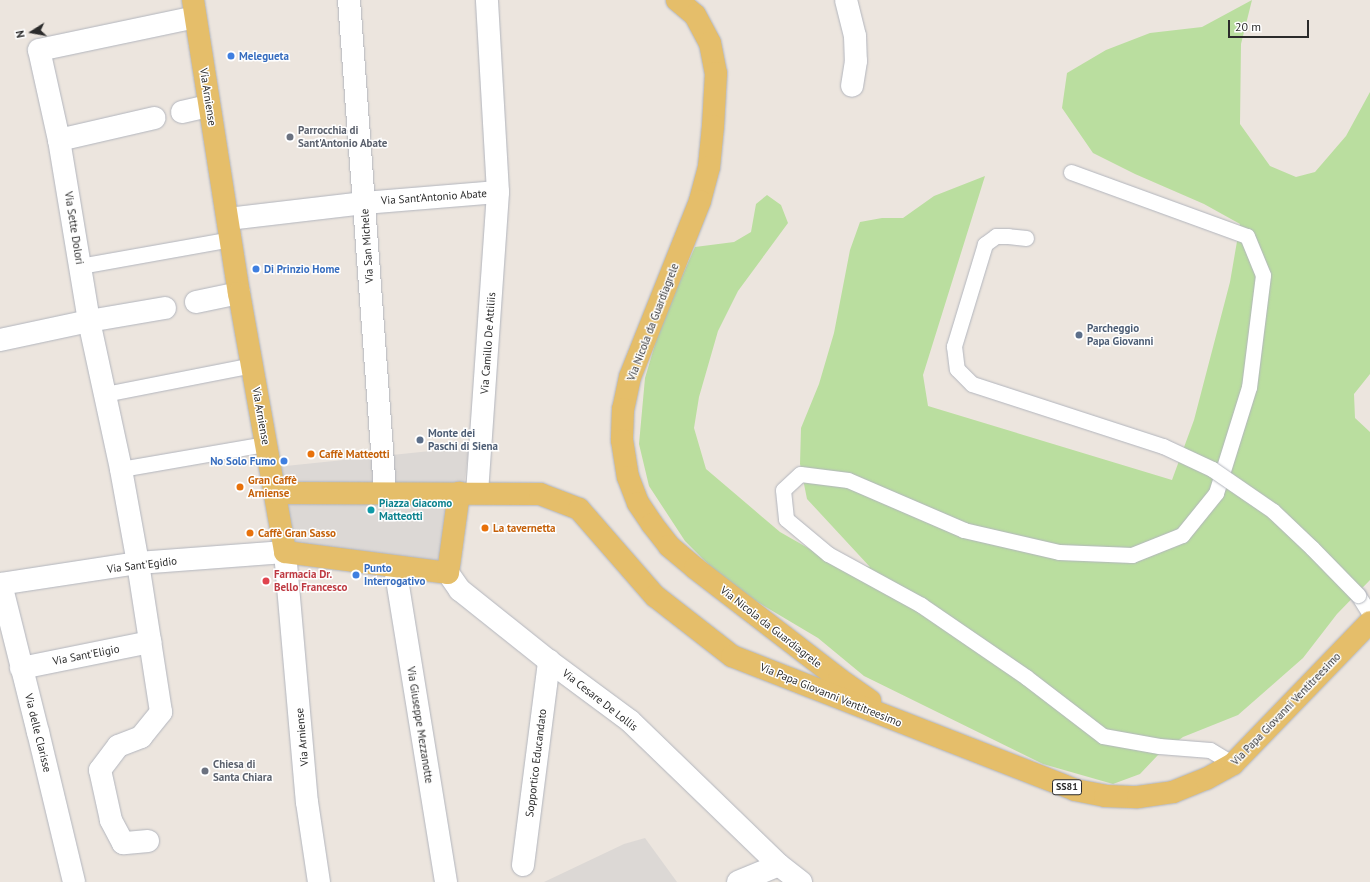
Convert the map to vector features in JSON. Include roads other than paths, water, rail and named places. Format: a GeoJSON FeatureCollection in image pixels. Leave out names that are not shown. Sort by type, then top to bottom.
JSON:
{"type":"FeatureCollection","features":[{"type":"Feature","properties":{"kind":"main road","name":"Via Nicola da Guardiagrele"},"geometry":{"type":"LineString","coordinates":[[677,0],[695,14],[710,43],[716,73],[712,140],[709,167],[700,201],[630,377],[623,409],[622,440],[628,477],[638,502],[652,524],[669,546],[695,568],[839,679],[904,724]]}},
{"type":"Feature","properties":{"kind":"main road","name":"Via Arniense"},"geometry":{"type":"LineString","coordinates":[[194,9],[239,293],[285,552]]}},
{"type":"Feature","properties":{"kind":"main road","name":"Via Papa Giovanni Ventitreesimo"},"geometry":{"type":"LineString","coordinates":[[275,493],[385,492],[540,494],[579,509],[655,596],[732,656],[1075,790],[1105,796],[1138,797],[1173,792],[1206,779],[1233,764],[1362,637],[1370,622]]}},
{"type":"Feature","properties":{"kind":"main road"},"geometry":{"type":"LineString","coordinates":[[285,552],[448,573],[468,493]]}},
{"type":"Feature","properties":{"kind":"street","name":"Via San Michele"},"geometry":{"type":"LineString","coordinates":[[349,0],[385,492]]}},
{"type":"Feature","properties":{"kind":"street","name":"Via Camillo De Attiliis"},"geometry":{"type":"LineString","coordinates":[[468,493],[498,192],[486,0]]}},
{"type":"Feature","properties":{"kind":"street"},"geometry":{"type":"LineString","coordinates":[[846,0],[855,36],[856,61],[852,86]]}},
{"type":"Feature","properties":{"kind":"street","name":"Via Sette Dolori"},"geometry":{"type":"LineString","coordinates":[[138,563],[121,469],[89,321],[59,140],[39,50],[194,9]]}},
{"type":"Feature","properties":{"kind":"street"},"geometry":{"type":"LineString","coordinates":[[182,112],[209,106]]}},
{"type":"Feature","properties":{"kind":"street"},"geometry":{"type":"LineString","coordinates":[[59,140],[154,118]]}},
{"type":"Feature","properties":{"kind":"street","name":"Via Sant'Antonio Abate"},"geometry":{"type":"LineString","coordinates":[[229,229],[364,203],[498,192]]}},
{"type":"Feature","properties":{"kind":"street"},"geometry":{"type":"LineString","coordinates":[[196,302],[239,293]]}},
{"type":"Feature","properties":{"kind":"street"},"geometry":{"type":"LineString","coordinates":[[0,340],[89,321],[165,308]]}},
{"type":"Feature","properties":{"kind":"street","name":"Via Sant'Egidio"},"geometry":{"type":"LineString","coordinates":[[0,584],[138,563],[285,552]]}},
{"type":"Feature","properties":{"kind":"street","name":"Via Arniense"},"geometry":{"type":"LineString","coordinates":[[285,552],[308,802],[318,882]]}},
{"type":"Feature","properties":{"kind":"street"},"geometry":{"type":"LineString","coordinates":[[138,563],[161,712],[142,737],[118,746],[100,770],[111,820],[123,843],[148,842]]}},
{"type":"Feature","properties":{"kind":"street","name":"Via Giuseppe Mezzanotte"},"geometry":{"type":"LineString","coordinates":[[395,567],[446,882]]}},
{"type":"Feature","properties":{"kind":"street","name":"Via Cesare De Lollis"},"geometry":{"type":"LineString","coordinates":[[448,573],[460,590],[549,661],[630,721],[779,865],[800,882]]}},
{"type":"Feature","properties":{"kind":"street","name":"Via delle Clarisse"},"geometry":{"type":"LineString","coordinates":[[0,584],[38,732],[74,882]]}},
{"type":"Feature","properties":{"kind":"street","name":"Via Sant'Eligio"},"geometry":{"type":"LineString","coordinates":[[22,668],[150,642]]}},
{"type":"Feature","properties":{"kind":"street","name":"Sopportico Educandato"},"geometry":{"type":"LineString","coordinates":[[523,865],[549,661]]}},
{"type":"Feature","properties":{"kind":"street"},"geometry":{"type":"LineString","coordinates":[[738,882],[779,865]]}},
{"type":"Feature","properties":{"kind":"lane"},"geometry":{"type":"LineString","coordinates":[[1070,172],[1247,236],[1263,275],[1249,387],[1216,493],[1182,535],[1132,556],[1059,552],[964,530],[848,480],[800,474],[784,490],[786,519],[828,554],[921,605],[1026,677],[1103,736],[1159,746],[1210,750],[1233,764]]}},
{"type":"Feature","properties":{"kind":"lane"},"geometry":{"type":"LineString","coordinates":[[80,266],[229,229]]}},
{"type":"Feature","properties":{"kind":"lane"},"geometry":{"type":"LineString","coordinates":[[1026,238],[996,236],[985,244],[954,346],[957,369],[972,384],[1163,446],[1212,469],[1273,511],[1358,595],[1370,614]]}},
{"type":"Feature","properties":{"kind":"lane"},"geometry":{"type":"LineString","coordinates":[[105,394],[253,365]]}},
{"type":"Feature","properties":{"kind":"lane"},"geometry":{"type":"LineString","coordinates":[[121,469],[266,444]]}},
{"type":"Feature","properties":{"kind":"place","name":"Melegueta"},"geometry":{"type":"Point","coordinates":[231,56]}},
{"type":"Feature","properties":{"kind":"place","name":"Parrocchia di Sant'Antonio Abate"},"geometry":{"type":"Point","coordinates":[290,137]}},
{"type":"Feature","properties":{"kind":"place","name":"Di Prinzio Home"},"geometry":{"type":"Point","coordinates":[256,269]}},
{"type":"Feature","properties":{"kind":"place","name":"Parcheggio Papa Giovanni"},"geometry":{"type":"Point","coordinates":[1079,335]}},
{"type":"Feature","properties":{"kind":"place","name":"Monte dei Paschi di Siena"},"geometry":{"type":"Point","coordinates":[420,440]}},
{"type":"Feature","properties":{"kind":"place","name":"Caffè Matteotti"},"geometry":{"type":"Point","coordinates":[311,454]}},
{"type":"Feature","properties":{"kind":"place","name":"No Solo Fumo"},"geometry":{"type":"Point","coordinates":[284,461]}},
{"type":"Feature","properties":{"kind":"place","name":"Gran Caffè Arniense"},"geometry":{"type":"Point","coordinates":[240,487]}},
{"type":"Feature","properties":{"kind":"place","name":"Piazza Giacomo Matteotti"},"geometry":{"type":"Point","coordinates":[371,510]}},
{"type":"Feature","properties":{"kind":"place","name":"La tavernetta"},"geometry":{"type":"Point","coordinates":[485,528]}},
{"type":"Feature","properties":{"kind":"place","name":"Caffè Gran Sasso"},"geometry":{"type":"Point","coordinates":[250,533]}},
{"type":"Feature","properties":{"kind":"place","name":"Punto Interrogativo"},"geometry":{"type":"Point","coordinates":[356,575]}},
{"type":"Feature","properties":{"kind":"place","name":"Farmacia Dr. Bello Francesco"},"geometry":{"type":"Point","coordinates":[266,581]}},
{"type":"Feature","properties":{"kind":"place","name":"Chiesa di Santa Chiara"},"geometry":{"type":"Point","coordinates":[205,771]}}]}
